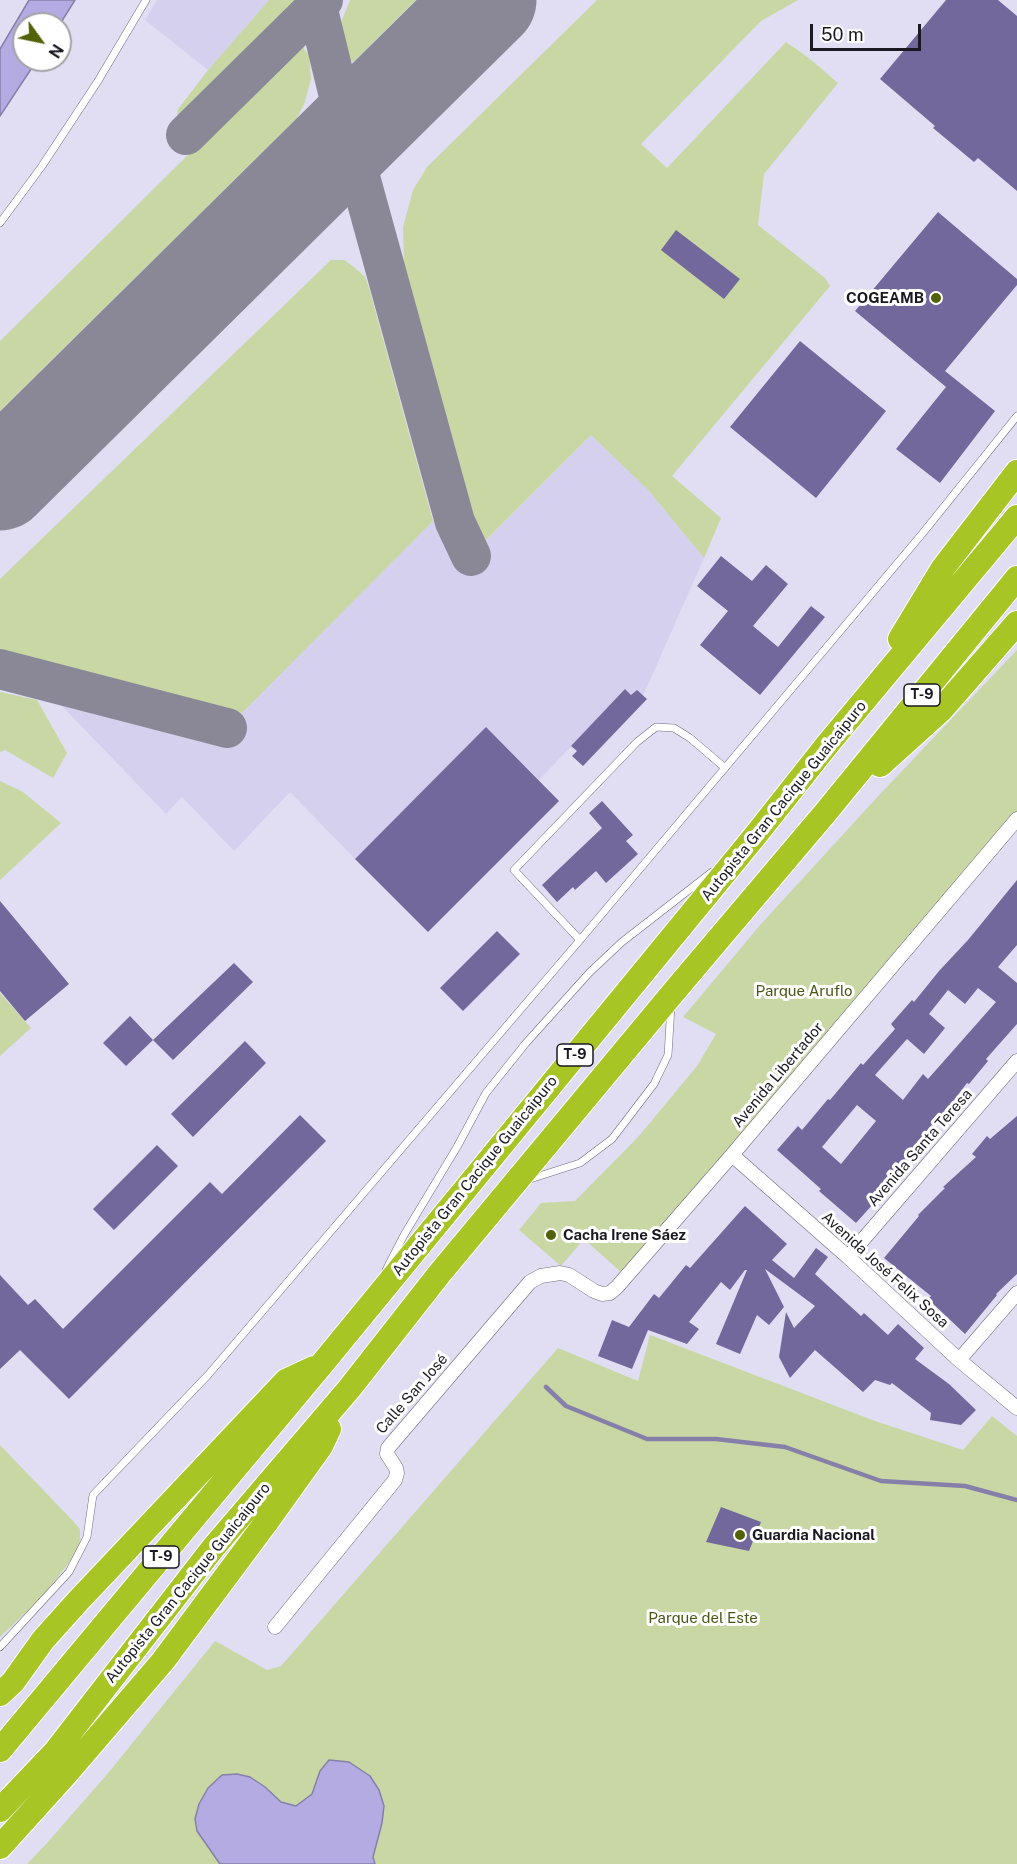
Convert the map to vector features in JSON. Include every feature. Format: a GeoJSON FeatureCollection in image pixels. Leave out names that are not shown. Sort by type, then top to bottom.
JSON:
{"type":"FeatureCollection","features":[{"type":"Feature","properties":{"kind":"highway"},"geometry":{"type":"LineString","coordinates":[[858,709],[943,568],[1017,471]]}},
{"type":"Feature","properties":{"kind":"highway","name":"Autopista Gran Cacique Guaicaipuro"},"geometry":{"type":"LineString","coordinates":[[0,1750],[322,1364],[827,745],[1017,517]]}},
{"type":"Feature","properties":{"kind":"highway","name":"Autopista Gran Cacique Guaicaipuro"},"geometry":{"type":"LineString","coordinates":[[0,1810],[55,1752],[213,1548],[349,1389],[513,1184],[826,812],[1017,578]]}},
{"type":"Feature","properties":{"kind":"highway"},"geometry":{"type":"LineString","coordinates":[[826,812],[941,710],[1017,623]]}},
{"type":"Feature","properties":{"kind":"highway"},"geometry":{"type":"LineString","coordinates":[[0,1694],[13,1683],[44,1640],[78,1601],[286,1381],[322,1364]]}},
{"type":"Feature","properties":{"kind":"highway"},"geometry":{"type":"LineString","coordinates":[[0,1847],[66,1774],[162,1661],[321,1446],[349,1389]]}},
{"type":"Feature","properties":{"kind":"street","name":"Avenida Libertador"},"geometry":{"type":"LineString","coordinates":[[541,1276],[560,1272],[602,1294],[610,1293],[617,1287],[1015,826]]}},
{"type":"Feature","properties":{"kind":"street","name":"Avenida Santa Teresa"},"geometry":{"type":"LineString","coordinates":[[848,1257],[1017,1061]]}},
{"type":"Feature","properties":{"kind":"street","name":"Avenida José Felix Sosa"},"geometry":{"type":"LineString","coordinates":[[732,1155],[848,1257],[959,1360],[1017,1408]]}},
{"type":"Feature","properties":{"kind":"street","name":"Calle San José"},"geometry":{"type":"LineString","coordinates":[[275,1627],[395,1480],[396,1468],[387,1454],[388,1448],[530,1282],[541,1276]]}},
{"type":"Feature","properties":{"kind":"street"},"geometry":{"type":"LineString","coordinates":[[959,1360],[1017,1293]]}},
{"type":"Feature","properties":{"kind":"lane"},"geometry":{"type":"LineString","coordinates":[[0,223],[42,166],[98,81],[146,0]]}},
{"type":"Feature","properties":{"kind":"lane"},"geometry":{"type":"LineString","coordinates":[[0,1647],[69,1572],[87,1537],[93,1494],[208,1375],[580,940],[922,534],[1017,416]]}},
{"type":"Feature","properties":{"kind":"lane"},"geometry":{"type":"LineString","coordinates":[[580,940],[514,870],[637,742],[656,727],[674,728],[690,738],[724,767]]}},
{"type":"Feature","properties":{"kind":"lane"},"geometry":{"type":"LineString","coordinates":[[723,863],[755,836]]}},
{"type":"Feature","properties":{"kind":"lane"},"geometry":{"type":"LineString","coordinates":[[338,1343],[380,1281],[486,1093],[590,972],[622,942],[715,870]]}},
{"type":"Feature","properties":{"kind":"lane"},"geometry":{"type":"LineString","coordinates":[[513,1184],[580,1163],[612,1139],[654,1084],[668,1055],[672,994]]}},
{"type":"Feature","properties":{"kind":"shaded area"},"geometry":{"type":"Polygon","coordinates":[[[29,0],[75,0],[68,12],[22,12],[29,0]]]}},
{"type":"Feature","properties":{"kind":"shaded area"},"geometry":{"type":"Polygon","coordinates":[[[157,0],[269,0],[208,70],[145,20],[157,0]]]}},
{"type":"Feature","properties":{"kind":"shaded area"},"geometry":{"type":"Polygon","coordinates":[[[12,29],[12,72],[29,72],[0,116],[0,49],[12,29]]]}},
{"type":"Feature","properties":{"kind":"shaded area"},"geometry":{"type":"Polygon","coordinates":[[[591,435],[649,491],[704,558],[643,696],[637,690],[631,695],[625,690],[539,780],[486,728],[355,859],[290,792],[234,851],[182,797],[166,814],[36,679],[227,728],[433,521],[455,522],[471,556],[591,435]]]}},
{"type":"Feature","properties":{"kind":"shaded area"},"geometry":{"type":"Polygon","coordinates":[[[329,1760],[349,1762],[370,1776],[379,1790],[384,1806],[373,1857],[375,1864],[220,1864],[197,1831],[195,1819],[199,1804],[208,1788],[222,1775],[237,1774],[250,1777],[281,1802],[296,1806],[312,1794],[320,1771],[329,1760]]]}},
{"type":"Feature","properties":{"kind":"green space"},"geometry":{"type":"Polygon","coordinates":[[[269,0],[303,0],[186,115],[181,118],[178,116],[178,109],[208,70],[269,0]]]}},
{"type":"Feature","properties":{"kind":"green space"},"geometry":{"type":"Polygon","coordinates":[[[350,0],[416,0],[353,62],[348,59],[341,33],[342,20],[350,0]]]}},
{"type":"Feature","properties":{"kind":"green space"},"geometry":{"type":"Polygon","coordinates":[[[597,0],[798,0],[761,21],[641,144],[667,168],[786,42],[838,83],[764,174],[758,225],[825,278],[830,286],[672,476],[721,518],[704,558],[649,491],[591,435],[479,547],[404,266],[403,227],[413,190],[427,167],[597,0]]]}},
{"type":"Feature","properties":{"kind":"green space"},"geometry":{"type":"Polygon","coordinates":[[[298,46],[303,47],[309,56],[311,79],[305,102],[297,118],[0,411],[0,341],[298,46]]]}},
{"type":"Feature","properties":{"kind":"green space"},"geometry":{"type":"Polygon","coordinates":[[[331,260],[344,260],[365,277],[433,521],[242,713],[0,649],[0,579],[331,260]]]}},
{"type":"Feature","properties":{"kind":"green space","name":"Parque Aruflo"},"geometry":{"type":"Polygon","coordinates":[[[1017,650],[1017,818],[883,968],[622,1273],[584,1239],[561,1266],[519,1230],[541,1203],[575,1201],[639,1136],[697,1066],[716,1034],[683,1017],[761,924],[1017,650]]]}},
{"type":"Feature","properties":{"kind":"green space"},"geometry":{"type":"Polygon","coordinates":[[[0,692],[37,700],[67,753],[53,778],[5,750],[0,752],[0,692]]]}},
{"type":"Feature","properties":{"kind":"green space"},"geometry":{"type":"Polygon","coordinates":[[[0,781],[23,792],[61,823],[0,880],[0,781]]]}},
{"type":"Feature","properties":{"kind":"green space"},"geometry":{"type":"Polygon","coordinates":[[[0,993],[31,1028],[0,1056],[0,993]]]}},
{"type":"Feature","properties":{"kind":"green space","name":"Parque del Este"},"geometry":{"type":"Polygon","coordinates":[[[650,1335],[875,1421],[963,1450],[992,1416],[1017,1436],[1017,1864],[27,1864],[109,1772],[215,1641],[267,1670],[281,1666],[558,1348],[638,1381],[650,1335]]]}},
{"type":"Feature","properties":{"kind":"green space"},"geometry":{"type":"Polygon","coordinates":[[[0,1445],[80,1529],[80,1538],[79,1548],[42,1597],[0,1637],[0,1445]]]}},
{"type":"Feature","properties":{"kind":"building"},"geometry":{"type":"Polygon","coordinates":[[[946,0],[998,0],[1017,16],[1017,191],[978,158],[974,162],[880,79],[946,0]]]}},
{"type":"Feature","properties":{"kind":"building","name":"COGEAMB"},"geometry":{"type":"Polygon","coordinates":[[[938,212],[1017,279],[1017,285],[945,371],[995,411],[940,483],[896,449],[946,387],[855,311],[938,212]]]}},
{"type":"Feature","properties":{"kind":"building"},"geometry":{"type":"Polygon","coordinates":[[[676,230],[740,279],[724,299],[661,250],[676,230]]]}},
{"type":"Feature","properties":{"kind":"building"},"geometry":{"type":"Polygon","coordinates":[[[800,341],[886,411],[816,498],[730,427],[800,341]]]}},
{"type":"Feature","properties":{"kind":"building"},"geometry":{"type":"Polygon","coordinates":[[[721,556],[752,581],[766,565],[788,584],[753,626],[778,647],[811,606],[825,617],[760,695],[700,645],[728,611],[697,586],[721,556]]]}},
{"type":"Feature","properties":{"kind":"building"},"geometry":{"type":"Polygon","coordinates":[[[625,689],[631,695],[637,690],[647,699],[583,766],[572,756],[577,751],[571,746],[625,689]]]}},
{"type":"Feature","properties":{"kind":"building"},"geometry":{"type":"Polygon","coordinates":[[[486,727],[559,801],[428,932],[355,859],[486,727]]]}},
{"type":"Feature","properties":{"kind":"building"},"geometry":{"type":"Polygon","coordinates":[[[602,801],[633,835],[626,841],[638,854],[606,883],[596,871],[575,890],[573,887],[557,902],[542,885],[602,828],[589,813],[602,801]]]}},
{"type":"Feature","properties":{"kind":"building"},"geometry":{"type":"Polygon","coordinates":[[[1017,880],[1017,945],[998,967],[1017,983],[1017,1024],[986,1059],[988,1061],[969,1084],[967,1083],[941,1117],[939,1116],[906,1156],[908,1158],[880,1192],[882,1194],[856,1223],[777,1150],[798,1126],[802,1130],[861,1063],[863,1065],[895,1029],[891,1024],[912,1000],[914,1002],[1017,880]],[[978,988],[965,1004],[948,990],[929,1014],[945,1028],[924,1054],[907,1039],[875,1075],[903,1100],[923,1074],[928,1079],[996,1002],[978,988]],[[857,1105],[822,1147],[841,1164],[876,1121],[857,1105]]]}},
{"type":"Feature","properties":{"kind":"building"},"geometry":{"type":"Polygon","coordinates":[[[0,901],[69,984],[25,1021],[0,991],[0,901]]]}},
{"type":"Feature","properties":{"kind":"building"},"geometry":{"type":"Polygon","coordinates":[[[497,931],[520,954],[463,1011],[440,988],[497,931]]]}},
{"type":"Feature","properties":{"kind":"building"},"geometry":{"type":"Polygon","coordinates":[[[234,963],[253,982],[173,1060],[153,1040],[234,963]]]}},
{"type":"Feature","properties":{"kind":"building"},"geometry":{"type":"Polygon","coordinates":[[[130,1016],[153,1040],[126,1066],[103,1043],[130,1016]]]}},
{"type":"Feature","properties":{"kind":"building"},"geometry":{"type":"Polygon","coordinates":[[[245,1041],[266,1063],[193,1137],[171,1114],[245,1041]]]}},
{"type":"Feature","properties":{"kind":"building"},"geometry":{"type":"Polygon","coordinates":[[[300,1115],[326,1141],[69,1399],[20,1350],[0,1369],[0,1275],[28,1305],[35,1299],[63,1329],[210,1182],[222,1194],[300,1115]]]}},
{"type":"Feature","properties":{"kind":"building"},"geometry":{"type":"Polygon","coordinates":[[[1017,1116],[1017,1274],[996,1294],[965,1334],[928,1299],[931,1296],[884,1258],[918,1215],[945,1188],[943,1187],[976,1157],[972,1154],[987,1136],[990,1139],[1017,1116]]]}},
{"type":"Feature","properties":{"kind":"building"},"geometry":{"type":"Polygon","coordinates":[[[157,1145],[178,1166],[114,1230],[93,1209],[157,1145]]]}},
{"type":"Feature","properties":{"kind":"building"},"geometry":{"type":"Polygon","coordinates":[[[745,1206],[787,1244],[772,1260],[794,1278],[816,1248],[828,1257],[815,1274],[861,1316],[864,1313],[888,1335],[898,1324],[924,1348],[915,1359],[949,1384],[976,1410],[961,1425],[930,1420],[931,1413],[892,1383],[890,1385],[875,1380],[863,1392],[815,1350],[790,1378],[779,1357],[786,1312],[794,1328],[815,1306],[765,1269],[784,1307],[769,1325],[757,1315],[740,1354],[716,1344],[747,1270],[730,1290],[721,1282],[689,1322],[699,1329],[687,1344],[648,1330],[632,1369],[598,1356],[612,1320],[629,1327],[654,1294],[659,1298],[686,1265],[690,1268],[745,1206]]]}},
{"type":"Feature","properties":{"kind":"building"},"geometry":{"type":"Polygon","coordinates":[[[721,1507],[761,1522],[749,1551],[706,1542],[721,1507]]]}},
{"type":"Feature","properties":{"kind":"waterway"},"geometry":{"type":"LineString","coordinates":[[546,1387],[566,1406],[647,1439],[716,1439],[785,1447],[881,1481],[965,1486],[1017,1500]]}},
{"type":"Feature","properties":{"kind":"taxiway"},"geometry":{"type":"LineString","coordinates":[[186,135],[323,0]]}},
{"type":"Feature","properties":{"kind":"taxiway"},"geometry":{"type":"LineString","coordinates":[[317,6],[349,137],[455,522],[471,556]]}},
{"type":"Feature","properties":{"kind":"taxiway"},"geometry":{"type":"LineString","coordinates":[[0,669],[227,728]]}},
{"type":"Feature","properties":{"kind":"runway"},"geometry":{"type":"LineString","coordinates":[[0,481],[487,0]]}},
{"type":"Feature","properties":{"kind":"place","name":"COGEAMB"},"geometry":{"type":"Point","coordinates":[936,298]}},
{"type":"Feature","properties":{"kind":"place","name":"Cacha Irene Sáez"},"geometry":{"type":"Point","coordinates":[551,1235]}},
{"type":"Feature","properties":{"kind":"place","name":"Guardia Nacional"},"geometry":{"type":"Point","coordinates":[740,1535]}}]}
